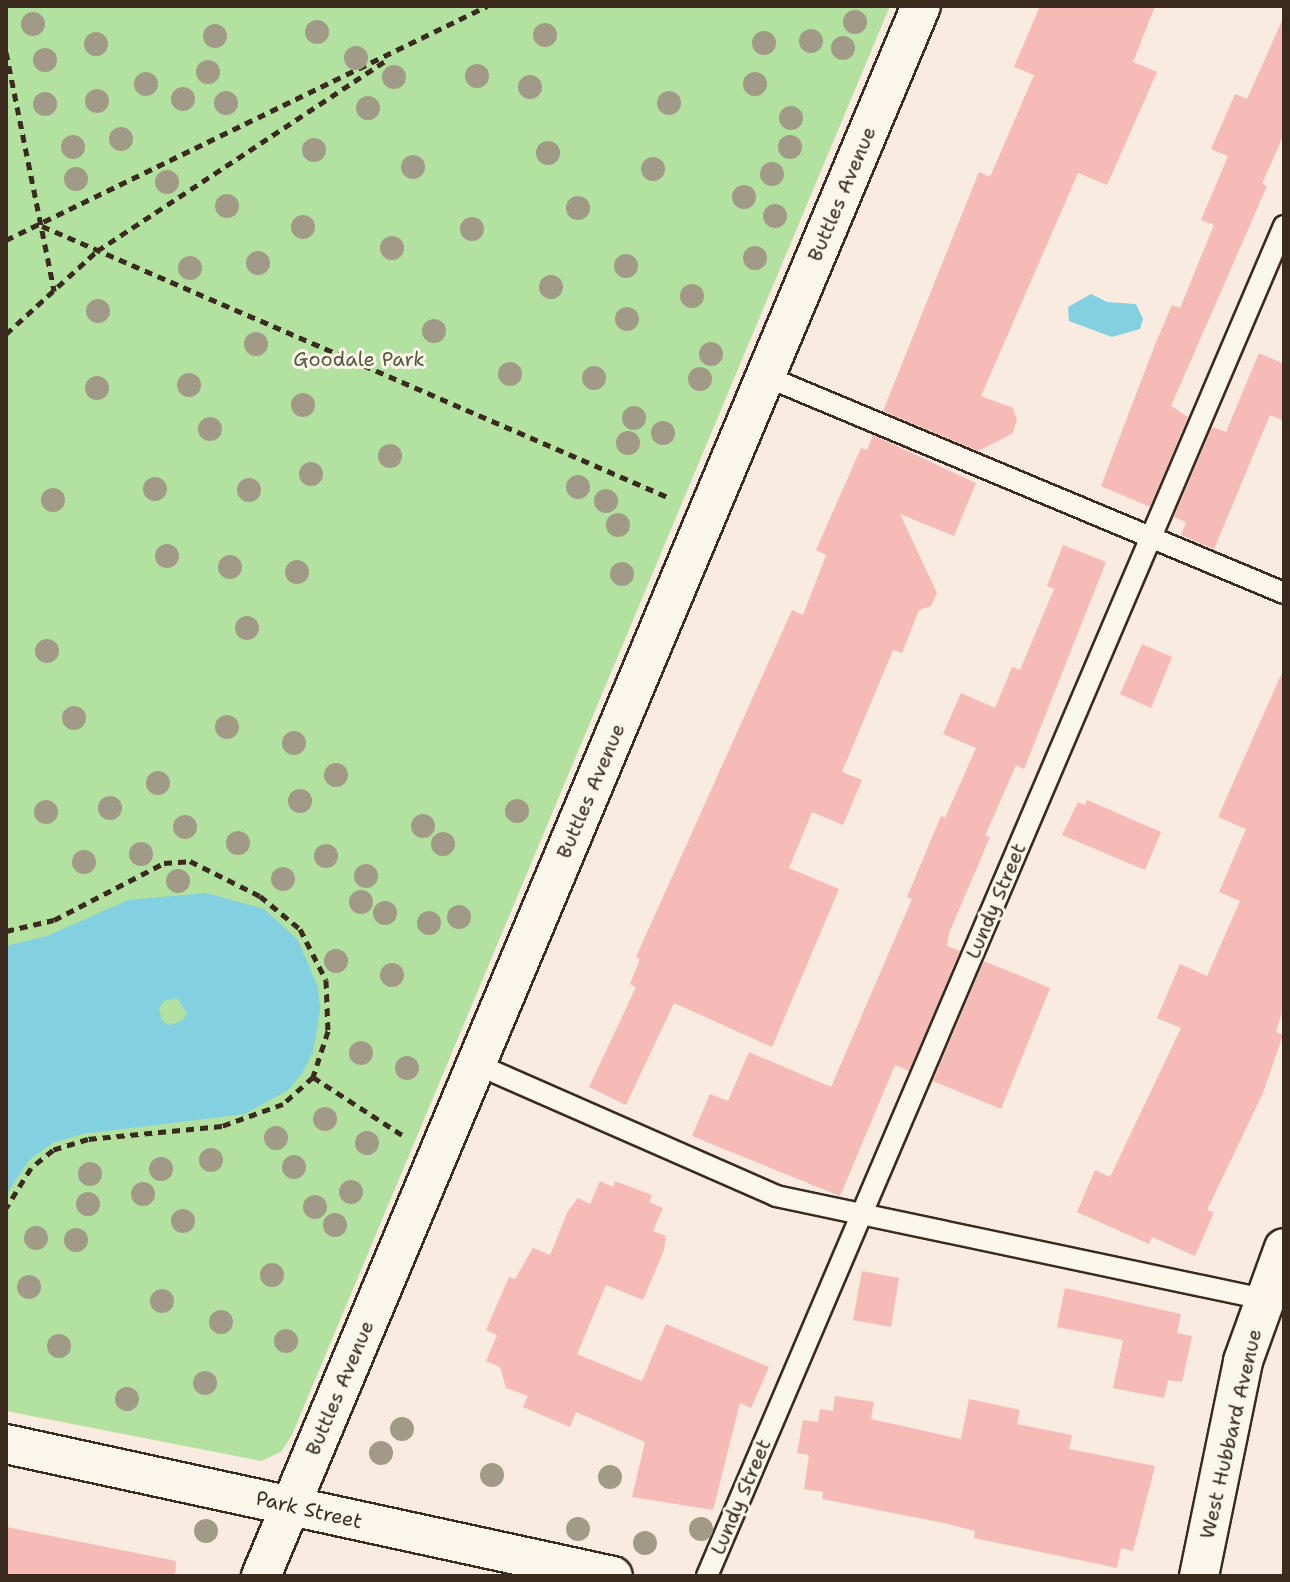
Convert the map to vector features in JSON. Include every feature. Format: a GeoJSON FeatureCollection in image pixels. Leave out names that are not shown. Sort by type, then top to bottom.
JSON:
{"type":"FeatureCollection","features":[{"type":"Feature","properties":{"kind":"street","name":"Buttles Avenue"},"geometry":{"type":"LineString","coordinates":[[261,1576],[921,6]]}},
{"type":"Feature","properties":{"kind":"street","name":"West Hubbard Avenue"},"geometry":{"type":"LineString","coordinates":[[1199,1576],[1240,1375],[1274,1301],[1284,1248]]}},
{"type":"Feature","properties":{"kind":"street","name":"Park Street"},"geometry":{"type":"LineString","coordinates":[[6,1444],[613,1576]]}},
{"type":"Feature","properties":{"kind":"lane","name":"Lundy Street"},"geometry":{"type":"LineString","coordinates":[[707,1576],[1284,226]]}},
{"type":"Feature","properties":{"kind":"lane"},"geometry":{"type":"LineString","coordinates":[[765,376],[1284,593]]}},
{"type":"Feature","properties":{"kind":"lane"},"geometry":{"type":"LineString","coordinates":[[476,1064],[776,1196],[860,1217],[1274,1301]]}},
{"type":"Feature","properties":{"kind":"path"},"geometry":{"type":"LineString","coordinates":[[6,240],[42,226],[487,6]]}},
{"type":"Feature","properties":{"kind":"path"},"geometry":{"type":"LineString","coordinates":[[6,334],[97,251],[404,48]]}},
{"type":"Feature","properties":{"kind":"path"},"geometry":{"type":"LineString","coordinates":[[6,52],[54,291]]}},
{"type":"Feature","properties":{"kind":"path"},"geometry":{"type":"LineString","coordinates":[[42,226],[670,498]]}},
{"type":"Feature","properties":{"kind":"path"},"geometry":{"type":"LineString","coordinates":[[6,931],[54,920],[164,863],[190,861],[260,896],[300,929],[326,980],[328,1031],[313,1077],[283,1104],[256,1118],[88,1139],[53,1150],[31,1168],[6,1208]]}},
{"type":"Feature","properties":{"kind":"path"},"geometry":{"type":"LineString","coordinates":[[313,1077],[404,1136]]}},
{"type":"Feature","properties":{"kind":"green space","name":"Goodale Park"},"geometry":{"type":"Polygon","coordinates":[[[6,6],[890,6],[292,1435],[281,1452],[261,1461],[6,1411],[6,6]]]}},
{"type":"Feature","properties":{"kind":"water"},"geometry":{"type":"Polygon","coordinates":[[[1091,294],[1107,302],[1136,304],[1143,319],[1140,329],[1112,337],[1069,321],[1068,307],[1091,294]]]}},
{"type":"Feature","properties":{"kind":"water"},"geometry":{"type":"Polygon","coordinates":[[[206,893],[264,909],[298,940],[318,987],[320,1010],[313,1052],[303,1072],[288,1090],[245,1114],[82,1134],[53,1143],[29,1160],[6,1195],[6,946],[47,936],[128,900],[206,893]],[[177,998],[164,1001],[159,1009],[162,1021],[170,1025],[182,1021],[187,1013],[177,998]]]}},
{"type":"Feature","properties":{"kind":"building"},"geometry":{"type":"Polygon","coordinates":[[[1040,6],[1155,6],[1133,62],[1157,72],[1107,185],[1078,173],[981,396],[1013,408],[1017,420],[1012,434],[978,451],[883,411],[979,172],[990,177],[1034,75],[1014,67],[1040,6]]]}},
{"type":"Feature","properties":{"kind":"building"},"geometry":{"type":"Polygon","coordinates":[[[1284,16],[1284,134],[1262,184],[1267,186],[1171,406],[1188,417],[1150,507],[1101,486],[1172,305],[1180,308],[1214,225],[1201,220],[1228,156],[1211,149],[1235,94],[1247,99],[1284,16]]]}},
{"type":"Feature","properties":{"kind":"building"},"geometry":{"type":"Polygon","coordinates":[[[1259,353],[1284,364],[1284,421],[1270,415],[1214,549],[1181,535],[1186,522],[1174,517],[1212,427],[1226,432],[1259,353]]]}},
{"type":"Feature","properties":{"kind":"building"},"geometry":{"type":"Polygon","coordinates":[[[873,435],[976,483],[954,536],[900,514],[937,593],[931,606],[919,610],[902,653],[893,650],[842,772],[862,780],[843,825],[812,812],[789,868],[839,889],[772,1047],[674,1003],[626,1105],[589,1087],[636,987],[630,984],[640,959],[636,957],[792,610],[803,615],[826,555],[816,550],[861,448],[867,450],[873,435]]]}},
{"type":"Feature","properties":{"kind":"building"},"geometry":{"type":"Polygon","coordinates":[[[1063,545],[1106,562],[1024,769],[1016,765],[985,836],[990,837],[949,933],[947,946],[960,951],[909,1071],[895,1065],[840,1196],[692,1136],[710,1094],[728,1101],[749,1052],[831,1087],[912,899],[907,897],[941,816],[945,818],[976,748],[943,734],[961,693],[995,708],[1012,667],[1020,670],[1054,589],[1047,586],[1063,545]]]}},
{"type":"Feature","properties":{"kind":"building"},"geometry":{"type":"Polygon","coordinates":[[[1142,644],[1172,657],[1151,708],[1120,694],[1142,644]]]}},
{"type":"Feature","properties":{"kind":"building"},"geometry":{"type":"Polygon","coordinates":[[[1284,668],[1284,1006],[1276,1032],[1283,1035],[1263,1093],[1207,1210],[1214,1212],[1195,1256],[1152,1237],[1149,1244],[1077,1212],[1095,1170],[1110,1177],[1181,1028],[1157,1018],[1180,964],[1207,976],[1240,901],[1219,892],[1246,829],[1218,817],[1284,668]]]}},
{"type":"Feature","properties":{"kind":"building"},"geometry":{"type":"Polygon","coordinates":[[[1087,800],[1161,832],[1145,870],[1062,835],[1078,802],[1085,805],[1087,800]]]}},
{"type":"Feature","properties":{"kind":"building"},"geometry":{"type":"Polygon","coordinates":[[[984,961],[1050,988],[1001,1109],[933,1081],[984,961]]]}},
{"type":"Feature","properties":{"kind":"building"},"geometry":{"type":"Polygon","coordinates":[[[600,1181],[613,1187],[615,1181],[652,1195],[649,1202],[663,1208],[653,1231],[666,1236],[664,1250],[643,1300],[606,1285],[577,1354],[642,1381],[666,1324],[769,1367],[751,1408],[740,1403],[713,1510],[632,1497],[645,1442],[576,1412],[570,1427],[523,1407],[528,1396],[506,1388],[500,1367],[486,1361],[497,1335],[486,1330],[509,1277],[515,1279],[533,1248],[550,1255],[568,1211],[578,1198],[590,1204],[600,1181]]]}},
{"type":"Feature","properties":{"kind":"building"},"geometry":{"type":"Polygon","coordinates":[[[862,1271],[899,1278],[891,1327],[853,1320],[862,1271]]]}},
{"type":"Feature","properties":{"kind":"building"},"geometry":{"type":"Polygon","coordinates":[[[1065,1288],[1181,1314],[1177,1333],[1192,1336],[1182,1382],[1168,1380],[1164,1398],[1113,1388],[1123,1340],[1057,1327],[1065,1288]]]}},
{"type":"Feature","properties":{"kind":"building"},"geometry":{"type":"Polygon","coordinates":[[[835,1396],[874,1402],[871,1419],[961,1439],[969,1399],[1020,1410],[1017,1424],[1072,1435],[1069,1449],[1155,1466],[1133,1551],[1121,1548],[1117,1568],[974,1538],[975,1531],[944,1523],[822,1499],[823,1492],[804,1489],[809,1455],[797,1453],[803,1420],[818,1422],[820,1409],[833,1411],[835,1396]]]}},
{"type":"Feature","properties":{"kind":"building"},"geometry":{"type":"Polygon","coordinates":[[[6,1527],[176,1561],[175,1576],[6,1576],[6,1527]]]}}]}
